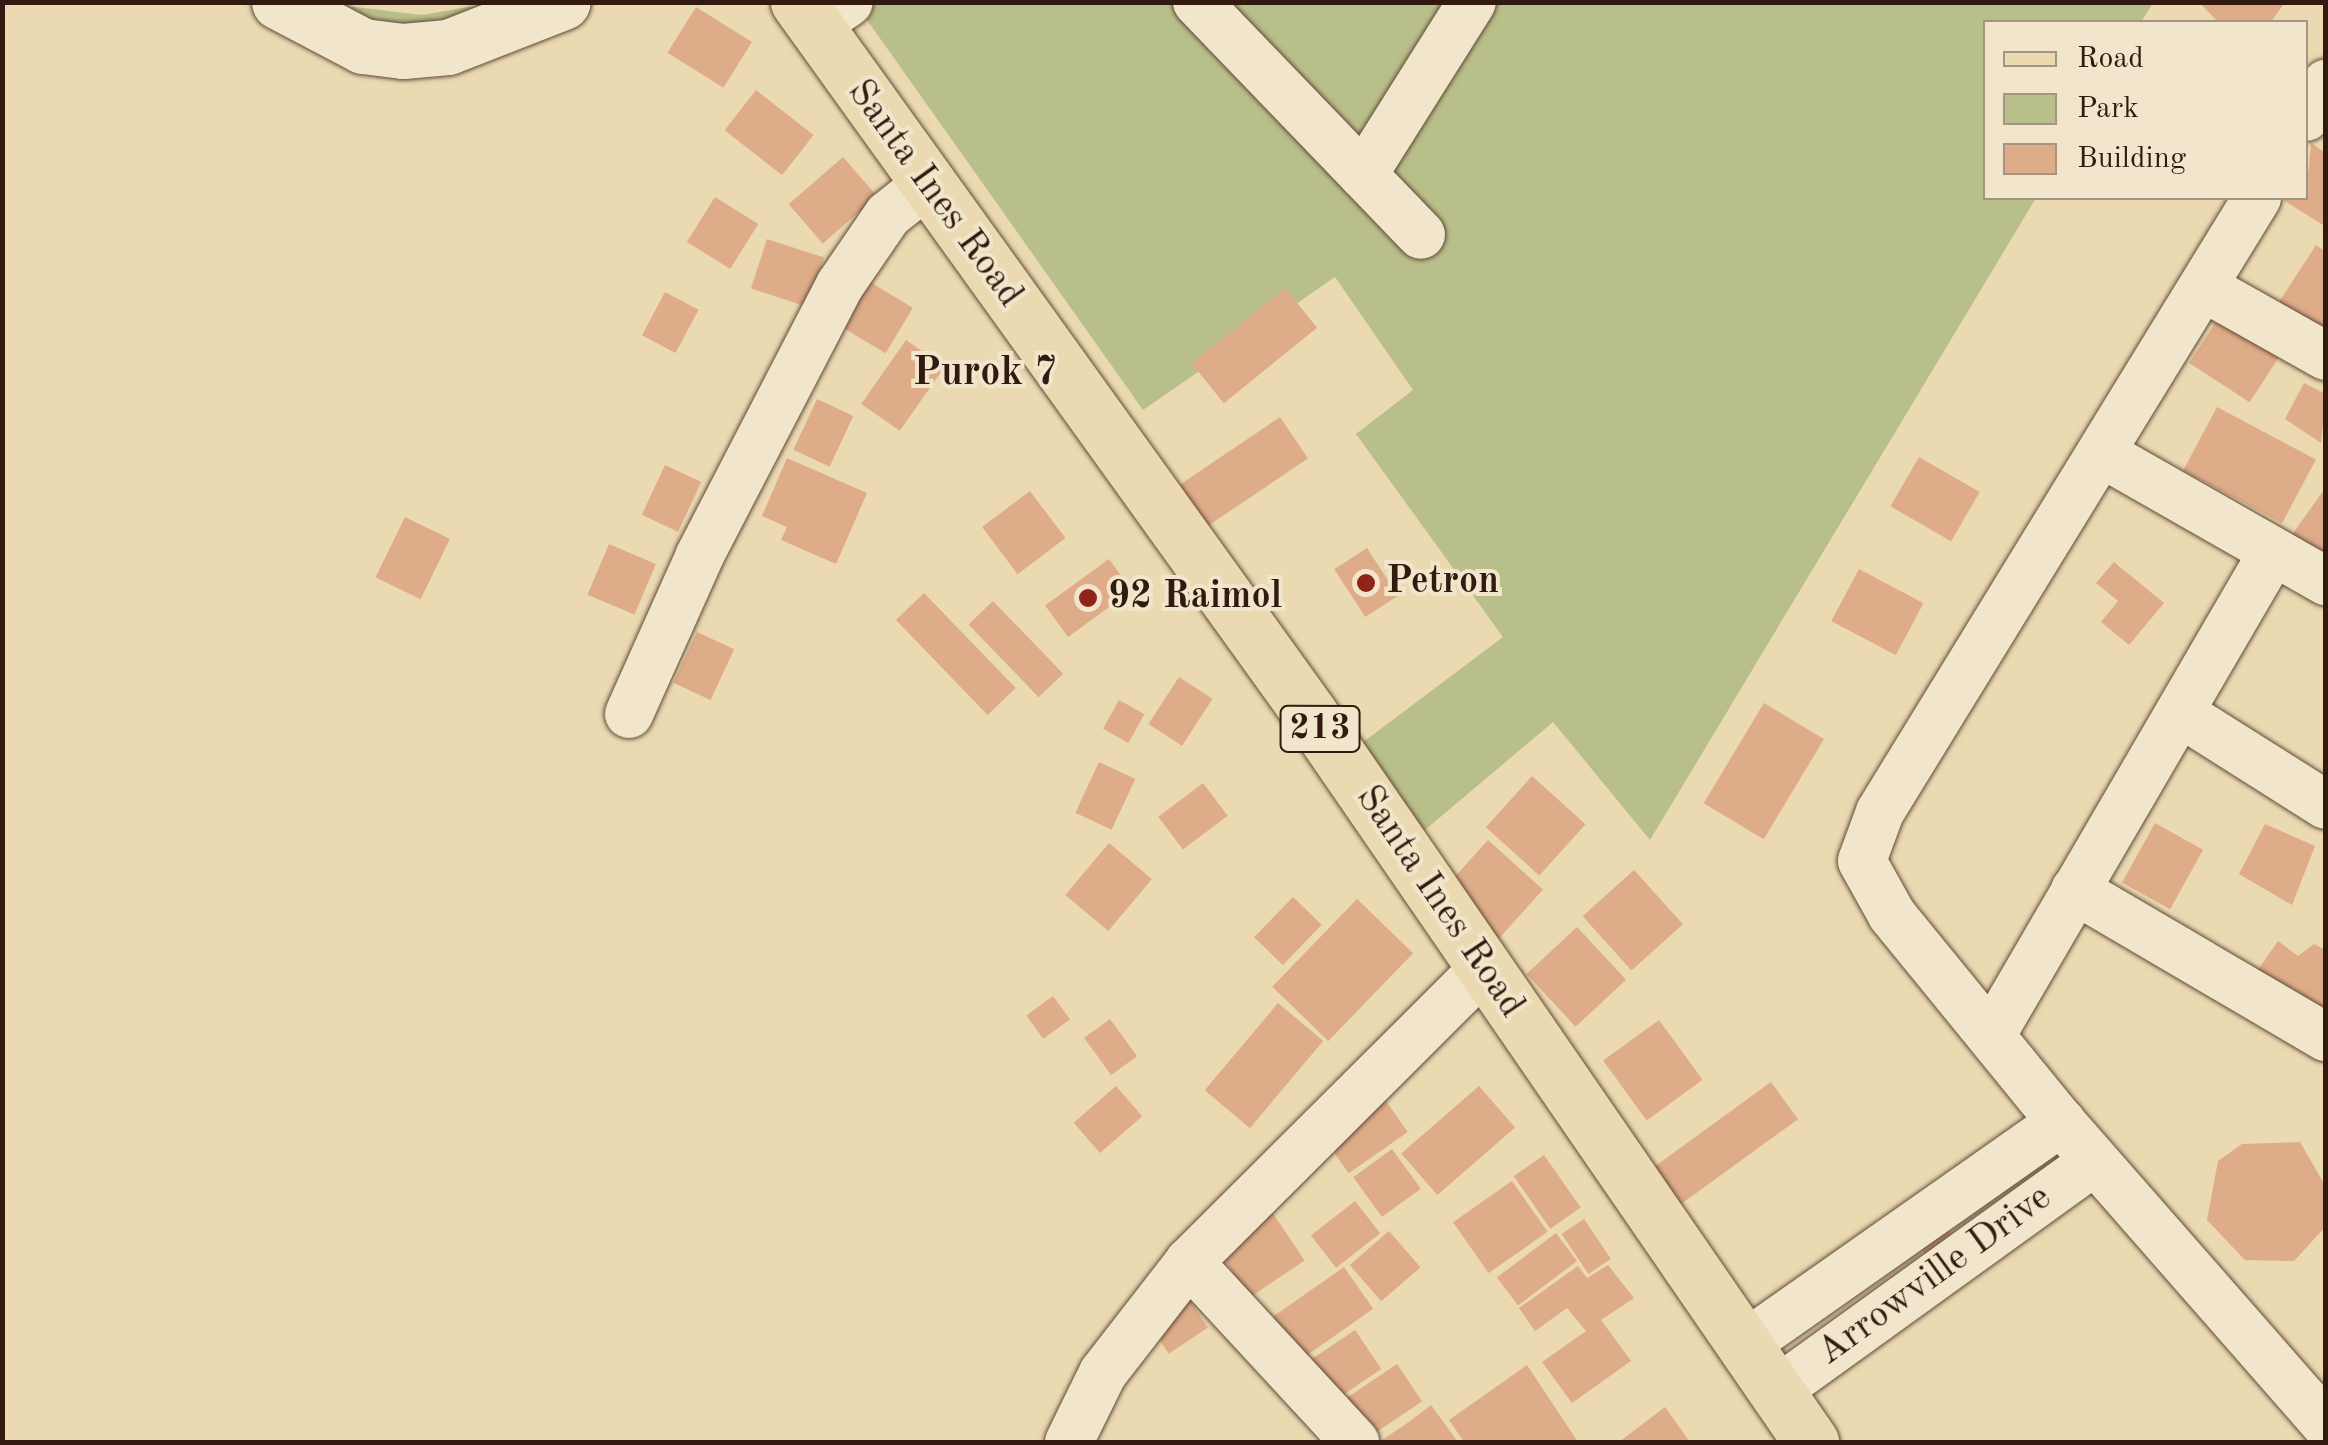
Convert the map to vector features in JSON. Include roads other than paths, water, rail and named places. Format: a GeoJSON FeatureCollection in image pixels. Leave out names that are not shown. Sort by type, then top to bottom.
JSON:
{"type":"FeatureCollection","features":[{"type":"Feature","properties":{"kind":"main road"},"geometry":{"type":"LineString","coordinates":[[278,2],[363,46],[403,51],[448,46],[563,2]]}},
{"type":"Feature","properties":{"kind":"main road","name":"Santa Ines Road"},"geometry":{"type":"LineString","coordinates":[[820,10],[927,184],[1484,968],[1811,1442]]}},
{"type":"Feature","properties":{"kind":"street"},"geometry":{"type":"LineString","coordinates":[[1197,2],[1421,234]]}},
{"type":"Feature","properties":{"kind":"street"},"geometry":{"type":"LineString","coordinates":[[1363,175],[1472,2]]}},
{"type":"Feature","properties":{"kind":"street"},"geometry":{"type":"LineString","coordinates":[[629,714],[717,520],[840,285],[888,214],[927,184]]}},
{"type":"Feature","properties":{"kind":"street"},"geometry":{"type":"LineString","coordinates":[[2256,200],[1863,846],[1866,873],[1892,915],[2094,1162],[2326,1425]]}},
{"type":"Feature","properties":{"kind":"street"},"geometry":{"type":"LineString","coordinates":[[2204,287],[2326,356]]}},
{"type":"Feature","properties":{"kind":"street"},"geometry":{"type":"LineString","coordinates":[[2103,454],[2326,582]]}},
{"type":"Feature","properties":{"kind":"street"},"geometry":{"type":"LineString","coordinates":[[1992,1034],[2274,552]]}},
{"type":"Feature","properties":{"kind":"street"},"geometry":{"type":"LineString","coordinates":[[2182,714],[2326,806]]}},
{"type":"Feature","properties":{"kind":"street"},"geometry":{"type":"LineString","coordinates":[[2075,890],[2326,1037]]}},
{"type":"Feature","properties":{"kind":"street"},"geometry":{"type":"LineString","coordinates":[[1069,1442],[1103,1373],[1189,1262],[1484,968]]}},
{"type":"Feature","properties":{"kind":"street","name":"Arrowville Drive"},"geometry":{"type":"LineString","coordinates":[[1744,1345],[2062,1122]]}},
{"type":"Feature","properties":{"kind":"street","name":"Arrowville Drive"},"geometry":{"type":"LineString","coordinates":[[1776,1391],[2094,1162]]}},
{"type":"Feature","properties":{"kind":"street"},"geometry":{"type":"LineString","coordinates":[[1961,1194],[1991,1235]]}},
{"type":"Feature","properties":{"kind":"street"},"geometry":{"type":"LineString","coordinates":[[1866,1258],[1897,1301]]}},
{"type":"Feature","properties":{"kind":"street"},"geometry":{"type":"LineString","coordinates":[[1189,1262],[1355,1442]]}},
{"type":"Feature","properties":{"kind":"place","name":"Petron"},"geometry":{"type":"Point","coordinates":[1366,583]}},
{"type":"Feature","properties":{"kind":"place","name":"92 Raimol"},"geometry":{"type":"Point","coordinates":[1088,598]}},
{"type":"Feature","properties":{"kind":"district","name":"Purok 7"},"geometry":{"type":"Point","coordinates":[985,374]}}]}
